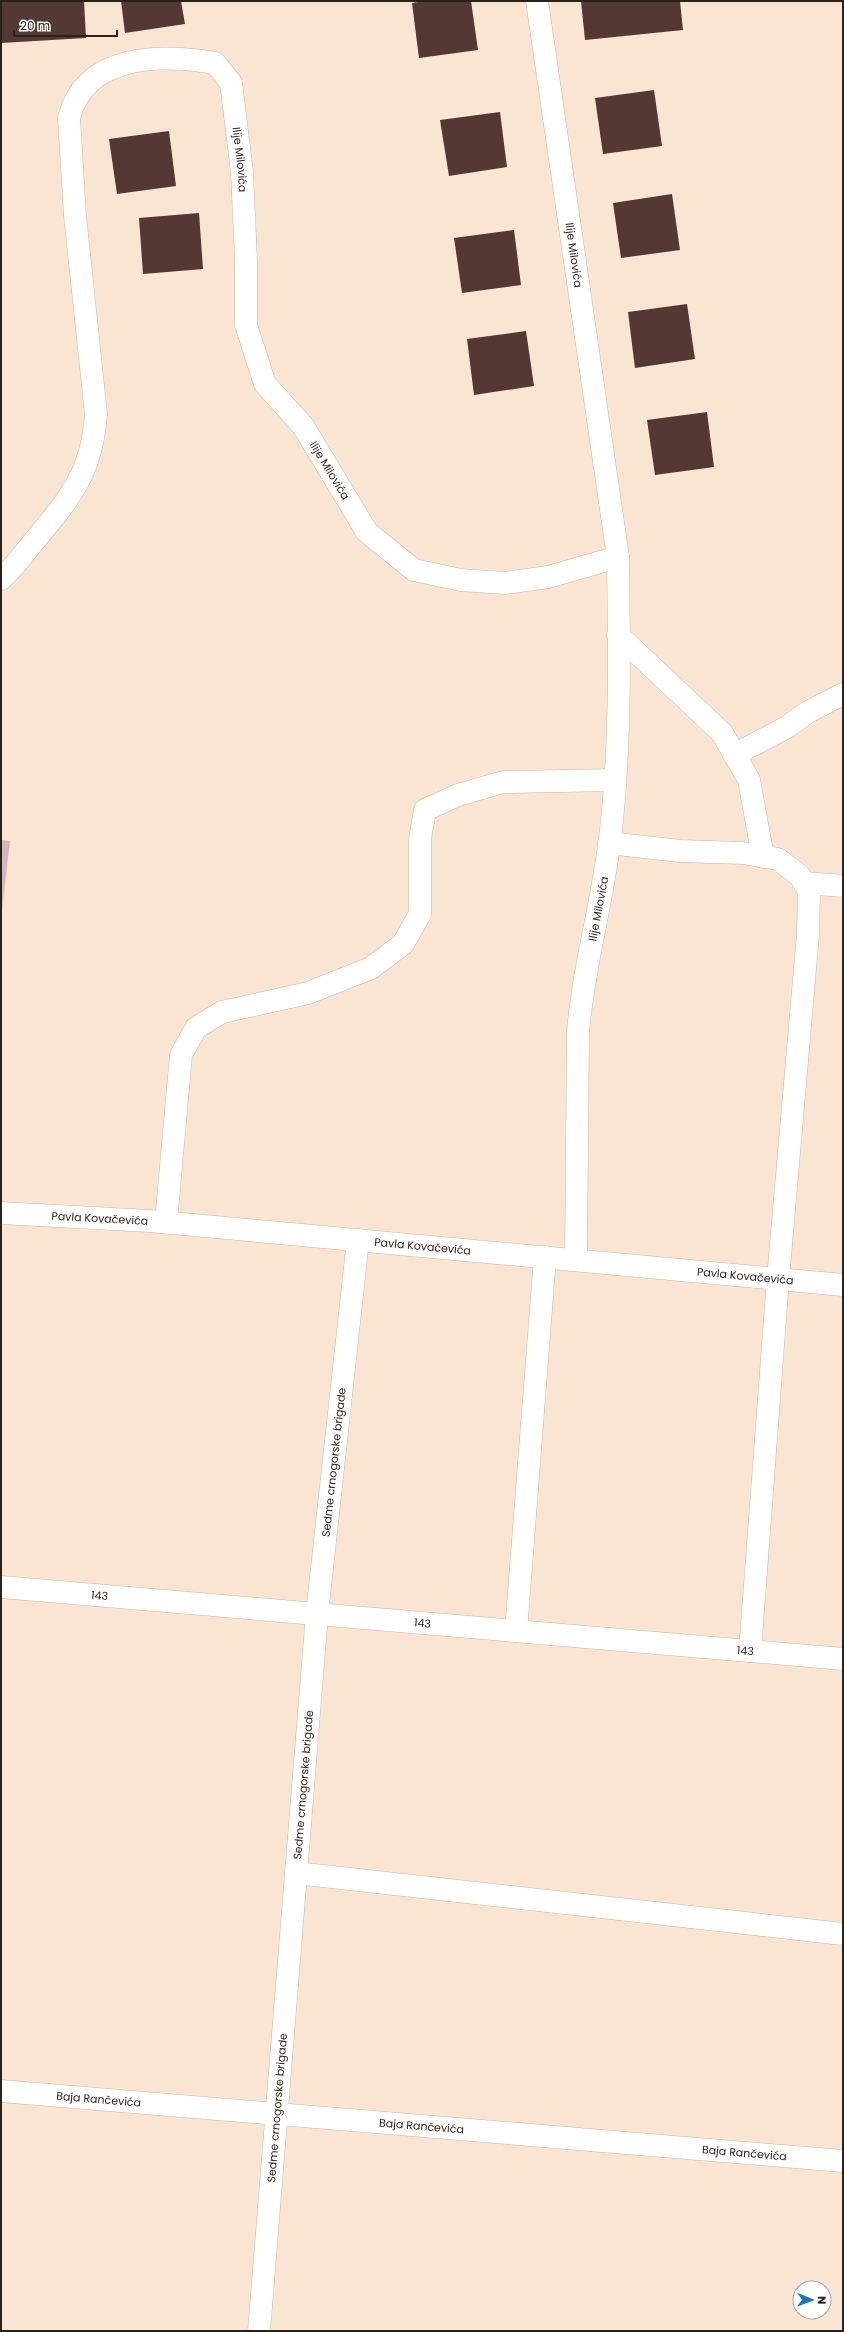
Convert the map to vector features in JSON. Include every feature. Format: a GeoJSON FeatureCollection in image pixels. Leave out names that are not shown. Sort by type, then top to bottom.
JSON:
{"type":"FeatureCollection","features":[{"type":"Feature","properties":{"kind":"street","name":"Ilije Milovića"},"geometry":{"type":"LineString","coordinates":[[537,1],[618,557],[618,635],[614,780],[609,843],[601,900],[581,997],[576,1260]]}},
{"type":"Feature","properties":{"kind":"street","name":"Ilije Milovića"},"geometry":{"type":"LineString","coordinates":[[1,579],[61,509],[73,492],[83,474],[94,434],[96,414],[75,216],[69,118],[72,105],[78,93],[87,83],[99,74],[151,59],[184,58],[215,63],[231,83],[242,172],[246,260],[246,325],[265,384],[303,426],[367,532],[414,570],[461,580],[505,583],[548,577],[618,557]]}},
{"type":"Feature","properties":{"kind":"street"},"geometry":{"type":"LineString","coordinates":[[618,635],[722,733],[749,780],[764,857]]}},
{"type":"Feature","properties":{"kind":"street"},"geometry":{"type":"LineString","coordinates":[[734,755],[787,727],[813,709],[843,694]]}},
{"type":"Feature","properties":{"kind":"street"},"geometry":{"type":"LineString","coordinates":[[166,1222],[180,1055],[196,1028],[222,1012],[308,993],[371,968],[403,944],[420,914],[420,838],[426,810],[458,796],[503,782],[614,780]]}},
{"type":"Feature","properties":{"kind":"street"},"geometry":{"type":"LineString","coordinates":[[609,843],[680,851],[743,853],[778,860],[800,876],[808,891],[808,934],[778,1279],[750,1651]]}},
{"type":"Feature","properties":{"kind":"street"},"geometry":{"type":"LineString","coordinates":[[804,884],[843,886]]}},
{"type":"Feature","properties":{"kind":"street","name":"Pavla Kovačevića"},"geometry":{"type":"LineString","coordinates":[[1,1213],[166,1222],[843,1285]]}},
{"type":"Feature","properties":{"kind":"street","name":"Sedme crnogorske brigade"},"geometry":{"type":"LineString","coordinates":[[259,2331],[317,1614],[358,1240]]}},
{"type":"Feature","properties":{"kind":"street"},"geometry":{"type":"LineString","coordinates":[[516,1631],[545,1257]]}},
{"type":"Feature","properties":{"kind":"street","name":"143"},"geometry":{"type":"LineString","coordinates":[[1,1587],[843,1659]]}},
{"type":"Feature","properties":{"kind":"street"},"geometry":{"type":"LineString","coordinates":[[296,1873],[843,1934]]}},
{"type":"Feature","properties":{"kind":"street","name":"Baja Rančevića"},"geometry":{"type":"LineString","coordinates":[[1,2091],[843,2161]]}},
{"type":"Feature","properties":{"kind":"shaded area"},"geometry":{"type":"Polygon","coordinates":[[[1,840],[10,841],[2,910],[1,910],[1,840]]]}},
{"type":"Feature","properties":{"kind":"building"},"geometry":{"type":"Polygon","coordinates":[[[1,1],[84,1],[86,38],[1,43],[1,1]]]}},
{"type":"Feature","properties":{"kind":"building"},"geometry":{"type":"Polygon","coordinates":[[[121,1],[181,1],[185,24],[125,33],[121,1]]]}},
{"type":"Feature","properties":{"kind":"building"},"geometry":{"type":"Polygon","coordinates":[[[424,1],[471,1],[478,50],[419,58],[412,3],[424,1]]]}},
{"type":"Feature","properties":{"kind":"building"},"geometry":{"type":"Polygon","coordinates":[[[581,1],[680,1],[683,30],[585,40],[581,1]]]}},
{"type":"Feature","properties":{"kind":"building"},"geometry":{"type":"Polygon","coordinates":[[[654,90],[662,146],[603,154],[595,98],[654,90]]]}},
{"type":"Feature","properties":{"kind":"building"},"geometry":{"type":"Polygon","coordinates":[[[500,112],[507,167],[449,176],[440,120],[500,112]]]}},
{"type":"Feature","properties":{"kind":"building"},"geometry":{"type":"Polygon","coordinates":[[[169,131],[176,186],[117,194],[109,139],[169,131]]]}},
{"type":"Feature","properties":{"kind":"building"},"geometry":{"type":"Polygon","coordinates":[[[672,194],[680,250],[621,258],[613,203],[672,194]]]}},
{"type":"Feature","properties":{"kind":"building"},"geometry":{"type":"Polygon","coordinates":[[[199,213],[203,269],[143,274],[139,218],[199,213]]]}},
{"type":"Feature","properties":{"kind":"building"},"geometry":{"type":"Polygon","coordinates":[[[514,230],[521,285],[462,293],[454,238],[514,230]]]}},
{"type":"Feature","properties":{"kind":"building"},"geometry":{"type":"Polygon","coordinates":[[[687,304],[695,359],[635,368],[628,312],[687,304]]]}},
{"type":"Feature","properties":{"kind":"building"},"geometry":{"type":"Polygon","coordinates":[[[526,331],[534,386],[474,395],[467,339],[526,331]]]}},
{"type":"Feature","properties":{"kind":"building"},"geometry":{"type":"Polygon","coordinates":[[[707,412],[714,467],[655,475],[647,420],[707,412]]]}}]}
